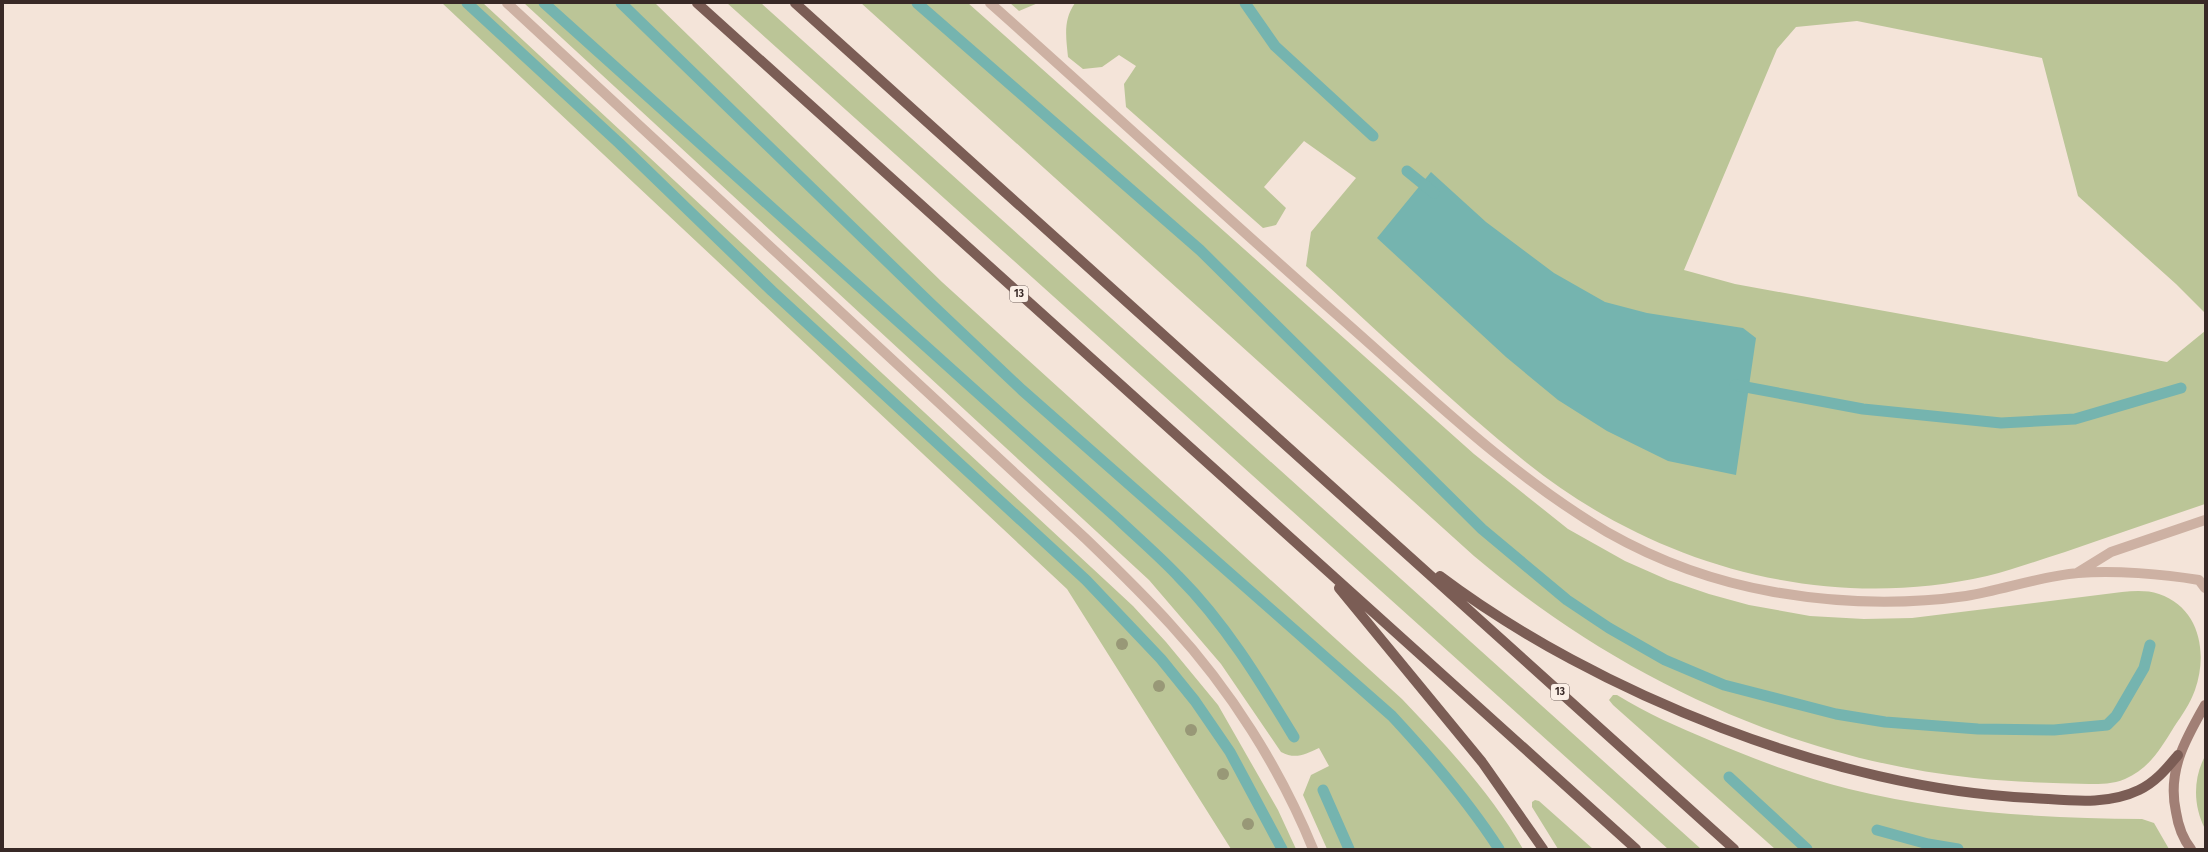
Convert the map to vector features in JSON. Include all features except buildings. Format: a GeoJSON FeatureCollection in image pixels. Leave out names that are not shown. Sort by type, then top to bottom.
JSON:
{"type":"FeatureCollection","features":[{"type":"Feature","properties":{"kind":"main road","name":"13"},"geometry":{"type":"LineString","coordinates":[[697,3],[1636,849]]}},
{"type":"Feature","properties":{"kind":"main road","name":"13"},"geometry":{"type":"LineString","coordinates":[[795,3],[1734,849]]}},
{"type":"Feature","properties":{"kind":"main road"},"geometry":{"type":"LineString","coordinates":[[1386,535],[1452,585],[1497,614],[1594,671],[1670,706],[1746,737],[1826,762],[1906,782],[1988,796],[2092,801],[2113,799],[2140,790],[2158,778],[2178,755]]}},
{"type":"Feature","properties":{"kind":"main road"},"geometry":{"type":"LineString","coordinates":[[1319,564],[1482,762],[1542,849]]}},
{"type":"Feature","properties":{"kind":"street"},"geometry":{"type":"LineString","coordinates":[[2189,848],[2178,826],[2172,797],[2174,774],[2178,755],[2205,705]]}},
{"type":"Feature","properties":{"kind":"lane"},"geometry":{"type":"LineString","coordinates":[[507,3],[1132,583],[1181,636],[1234,705],[1262,747],[1283,785],[1313,849]]}},
{"type":"Feature","properties":{"kind":"lane"},"geometry":{"type":"LineString","coordinates":[[990,3],[1268,254],[1509,464],[1558,501],[1610,533],[1659,557],[1716,578],[1774,592],[1833,600],[1888,601],[1964,596],[2077,573],[2170,575],[2199,580],[2205,588]]}},
{"type":"Feature","properties":{"kind":"lane"},"geometry":{"type":"LineString","coordinates":[[2077,573],[2111,552],[2205,520]]}},
{"type":"Feature","properties":{"kind":"green space"},"geometry":{"type":"Polygon","coordinates":[[[442,3],[483,3],[1133,606],[1166,642],[1218,705],[1278,810],[1296,849],[1231,849],[1067,589],[442,3]]]}},
{"type":"Feature","properties":{"kind":"green space"},"geometry":{"type":"Polygon","coordinates":[[[524,3],[655,3],[942,282],[1402,699],[1467,770],[1497,808],[1523,849],[1327,849],[1303,795],[1311,775],[1329,766],[1319,748],[1296,756],[1291,756],[1281,752],[1221,664],[1149,580],[524,3]]]}},
{"type":"Feature","properties":{"kind":"green space"},"geometry":{"type":"Polygon","coordinates":[[[727,3],[761,3],[1701,849],[1668,849],[727,3]]]}},
{"type":"Feature","properties":{"kind":"green space"},"geometry":{"type":"Polygon","coordinates":[[[861,3],[968,3],[1474,454],[1568,529],[1625,561],[1668,580],[1709,594],[1749,605],[1810,616],[1864,619],[1912,618],[2122,592],[2140,591],[2159,594],[2173,601],[2184,610],[2192,621],[2197,633],[2201,661],[2195,690],[2188,705],[2154,757],[2141,770],[2125,779],[2112,783],[2098,784],[2017,781],[1974,778],[1905,768],[1838,752],[1772,731],[1708,704],[1646,674],[1586,638],[1528,599],[1474,556],[861,3]]]}},
{"type":"Feature","properties":{"kind":"green space"},"geometry":{"type":"Polygon","coordinates":[[[1010,3],[1038,3],[1019,11],[1010,3]]]}},
{"type":"Feature","properties":{"kind":"green space"},"geometry":{"type":"Polygon","coordinates":[[[1075,3],[2205,3],[2205,313],[2176,284],[2078,196],[2042,58],[1857,21],[1796,27],[1777,49],[1684,270],[1735,284],[2167,362],[2205,331],[2205,504],[2006,571],[1987,576],[1926,586],[1864,588],[1804,584],[1744,572],[1686,554],[1630,529],[1577,499],[1527,463],[1442,391],[1306,266],[1311,232],[1356,178],[1304,141],[1264,187],[1286,208],[1276,225],[1263,228],[1126,107],[1124,84],[1136,66],[1119,55],[1102,67],[1083,69],[1068,57],[1066,29],[1071,9],[1075,3]]]}},
{"type":"Feature","properties":{"kind":"green space"},"geometry":{"type":"Polygon","coordinates":[[[1613,695],[1617,695],[1662,719],[1726,747],[1813,779],[1849,789],[1922,804],[1995,813],[2142,819],[2154,823],[2169,849],[1775,849],[1613,705],[1609,700],[1613,695]]]}},
{"type":"Feature","properties":{"kind":"green space"},"geometry":{"type":"Polygon","coordinates":[[[2205,756],[2205,829],[2198,811],[2196,792],[2198,774],[2205,756]]]}},
{"type":"Feature","properties":{"kind":"green space"},"geometry":{"type":"Polygon","coordinates":[[[1535,800],[1539,801],[1593,849],[1558,849],[1532,807],[1532,802],[1535,800]]]}},
{"type":"Feature","properties":{"kind":"water"},"geometry":{"type":"Polygon","coordinates":[[[1431,172],[1486,222],[1554,273],[1605,302],[1647,313],[1743,328],[1756,338],[1736,475],[1668,461],[1607,431],[1558,400],[1506,357],[1377,238],[1431,172]]]}},
{"type":"Feature","properties":{"kind":"waterway"},"geometry":{"type":"LineString","coordinates":[[467,3],[619,143],[772,291],[1086,580],[1161,659],[1195,701],[1230,752],[1282,849]]}},
{"type":"Feature","properties":{"kind":"waterway"},"geometry":{"type":"LineString","coordinates":[[544,3],[1163,561],[1195,594],[1241,653],[1294,737]]}},
{"type":"Feature","properties":{"kind":"waterway"},"geometry":{"type":"LineString","coordinates":[[621,3],[930,303],[1022,390],[1392,716],[1448,780],[1475,814],[1499,849]]}},
{"type":"Feature","properties":{"kind":"waterway"},"geometry":{"type":"LineString","coordinates":[[917,3],[1200,250],[1482,529],[1567,600],[1609,628],[1665,660],[1724,685],[1836,714],[1885,722],[1978,729],[2054,730],[2107,725],[2116,716],[2144,668],[2150,645]]}},
{"type":"Feature","properties":{"kind":"waterway"},"geometry":{"type":"LineString","coordinates":[[1245,3],[1275,46],[1373,136]]}},
{"type":"Feature","properties":{"kind":"waterway"},"geometry":{"type":"LineString","coordinates":[[1407,171],[1434,193]]}},
{"type":"Feature","properties":{"kind":"waterway"},"geometry":{"type":"LineString","coordinates":[[1735,385],[1863,409],[2001,423],[2075,419],[2181,388]]}},
{"type":"Feature","properties":{"kind":"waterway"},"geometry":{"type":"LineString","coordinates":[[1729,777],[1807,849]]}},
{"type":"Feature","properties":{"kind":"waterway"},"geometry":{"type":"LineString","coordinates":[[1323,790],[1349,849]]}},
{"type":"Feature","properties":{"kind":"waterway"},"geometry":{"type":"LineString","coordinates":[[1877,830],[1928,844],[1958,849]]}}]}
